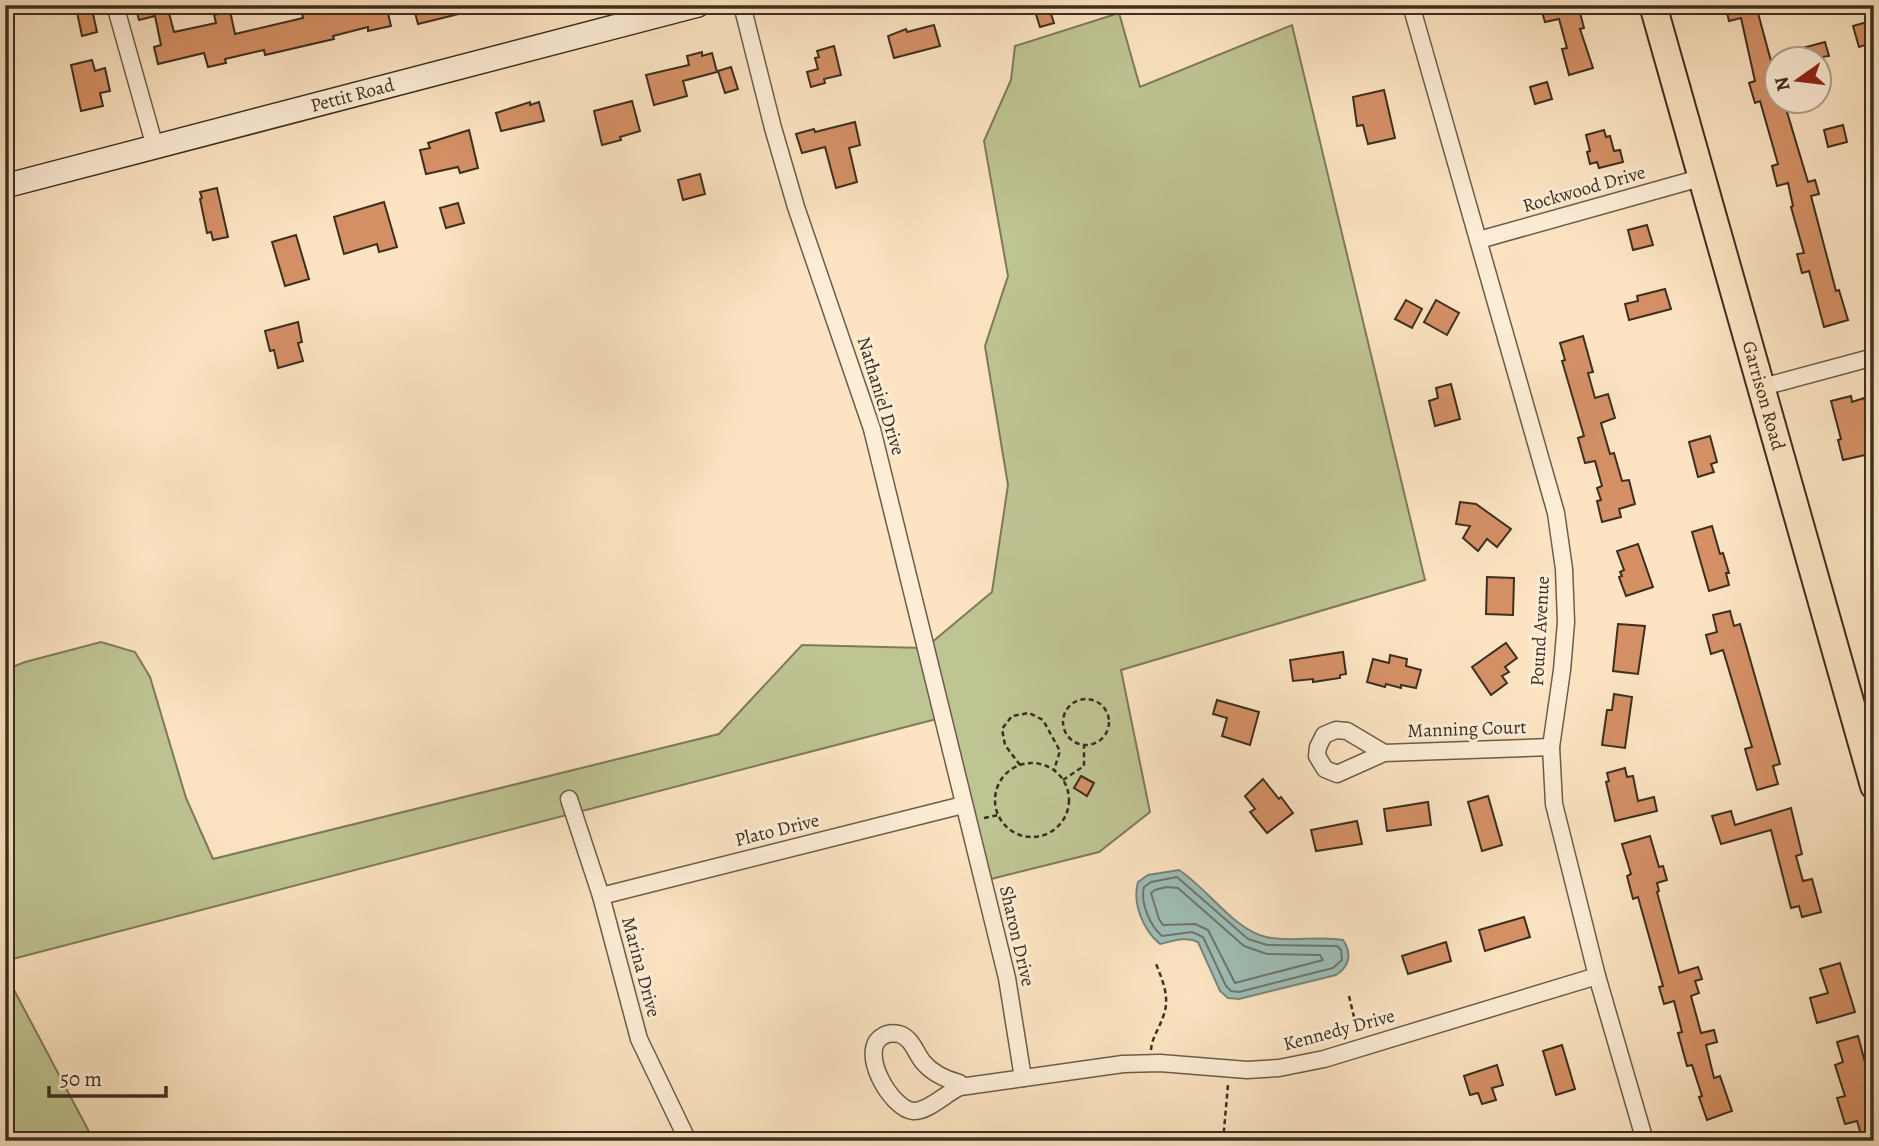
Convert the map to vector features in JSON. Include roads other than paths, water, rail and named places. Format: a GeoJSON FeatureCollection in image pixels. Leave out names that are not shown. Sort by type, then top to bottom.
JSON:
{"type":"FeatureCollection","features":[{"type":"Feature","properties":{"kind":"main road","name":"Garrison Road"},"geometry":{"type":"LineString","coordinates":[[1653,5],[1759,388],[1874,786]]}},
{"type":"Feature","properties":{"kind":"street"},"geometry":{"type":"LineString","coordinates":[[115,5],[155,147]]}},
{"type":"Feature","properties":{"kind":"street","name":"Pettit Road"},"geometry":{"type":"LineString","coordinates":[[5,186],[698,5]]}},
{"type":"Feature","properties":{"kind":"street","name":"Nathaniel Drive"},"geometry":{"type":"LineString","coordinates":[[742,5],[796,207],[872,429],[963,805]]}},
{"type":"Feature","properties":{"kind":"street","name":"Pound Avenue"},"geometry":{"type":"LineString","coordinates":[[1411,5],[1556,513],[1564,569],[1564,646],[1551,747],[1554,804],[1597,976],[1645,1141]]}},
{"type":"Feature","properties":{"kind":"street","name":"Rockwood Drive"},"geometry":{"type":"LineString","coordinates":[[1479,240],[1700,178]]}},
{"type":"Feature","properties":{"kind":"street"},"geometry":{"type":"LineString","coordinates":[[1759,388],[1874,357]]}},
{"type":"Feature","properties":{"kind":"street","name":"Manning Court"},"geometry":{"type":"LineString","coordinates":[[1384,753],[1551,747]]}},
{"type":"Feature","properties":{"kind":"street","name":"Marina Drive"},"geometry":{"type":"LineString","coordinates":[[569,799],[601,896],[639,1039],[688,1141]]}},
{"type":"Feature","properties":{"kind":"street","name":"Plato Drive"},"geometry":{"type":"LineString","coordinates":[[601,896],[963,805]]}},
{"type":"Feature","properties":{"kind":"street","name":"Sharon Drive"},"geometry":{"type":"LineString","coordinates":[[963,805],[1007,978],[1023,1078]]}},
{"type":"Feature","properties":{"kind":"street","name":"Kennedy Drive"},"geometry":{"type":"LineString","coordinates":[[960,1087],[959,1083],[930,1069],[910,1040],[900,1034],[889,1033],[877,1041],[872,1051],[873,1062],[892,1098],[906,1109],[923,1110],[947,1092],[960,1087],[1123,1064],[1149,1063],[1230,1069],[1279,1068],[1324,1059],[1597,976]]}},
{"type":"Feature","properties":{"kind":"water"},"geometry":{"type":"Polygon","coordinates":[[[1179,870],[1254,933],[1275,939],[1343,940],[1348,954],[1347,963],[1336,975],[1239,999],[1228,998],[1220,991],[1198,942],[1185,939],[1160,944],[1140,916],[1138,882],[1148,875],[1179,870]]]}}]}
